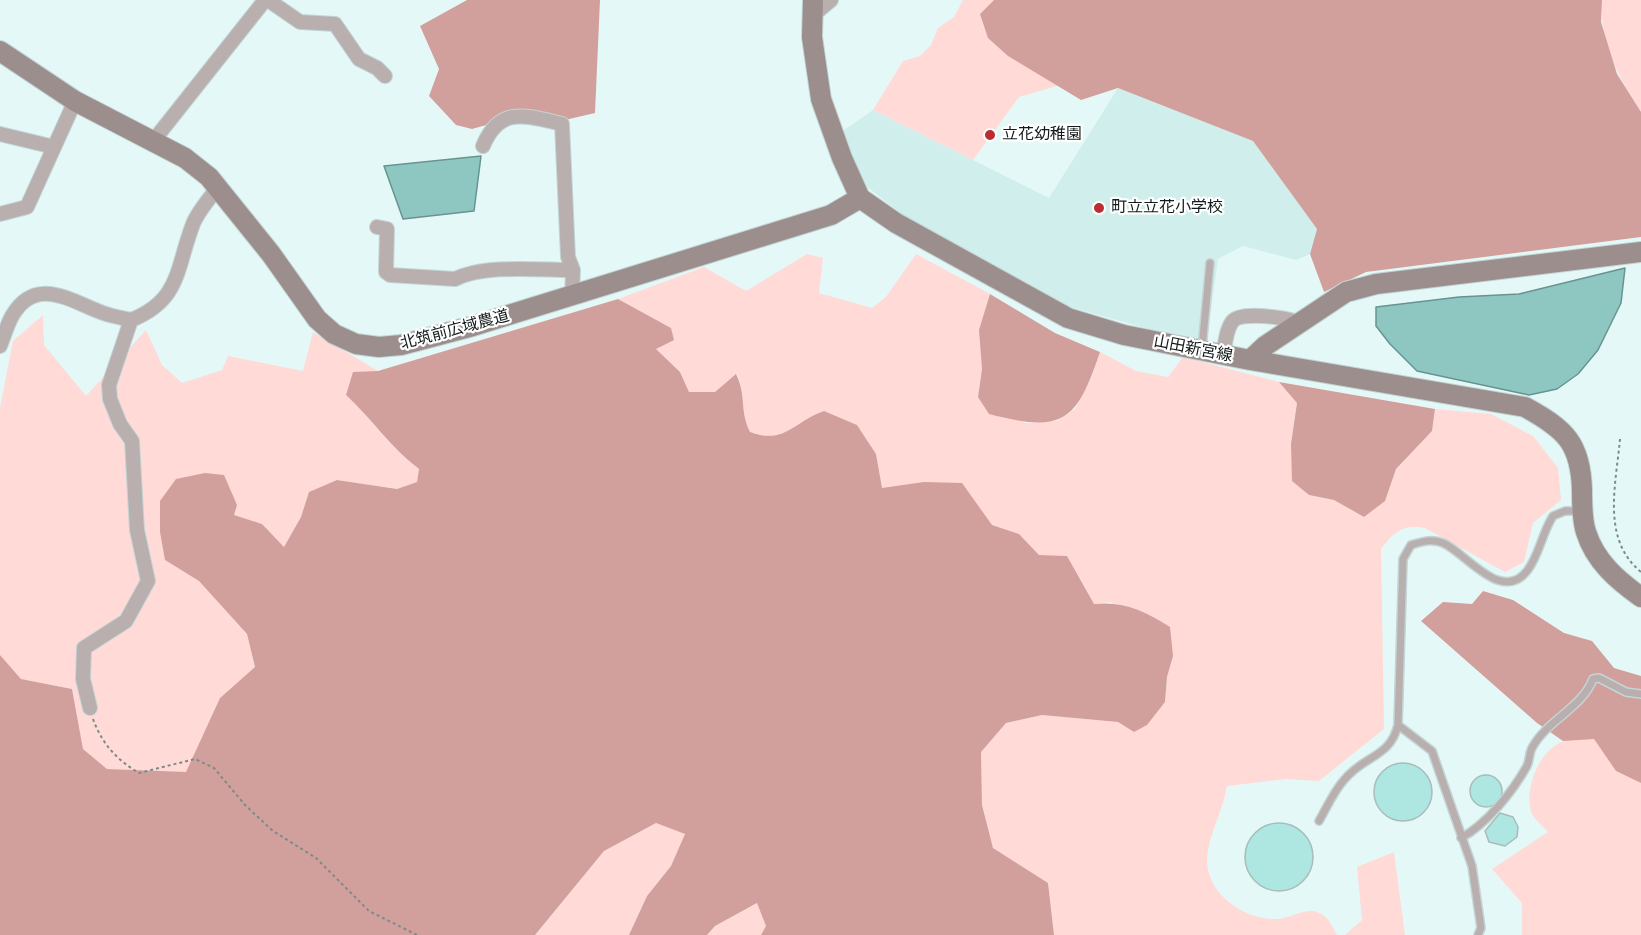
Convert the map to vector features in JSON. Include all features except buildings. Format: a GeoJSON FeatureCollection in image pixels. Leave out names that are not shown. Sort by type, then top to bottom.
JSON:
{"type":"FeatureCollection","features":[{"type":"Feature","properties":{"kind":"street"},"geometry":{"type":"LineString","coordinates":[[154,141],[266,0],[300,21],[335,24],[359,59],[377,68],[385,76]]}},
{"type":"Feature","properties":{"kind":"street"},"geometry":{"type":"LineString","coordinates":[[831,0],[813,8],[812,37],[821,99],[842,158],[860,198]]}},
{"type":"Feature","properties":{"kind":"street","name":"北筑前広域農道"},"geometry":{"type":"LineString","coordinates":[[0,51],[75,101],[185,158],[219,186],[317,319],[334,334],[357,344],[380,348],[401,345],[572,297],[831,215],[860,198]]}},
{"type":"Feature","properties":{"kind":"street"},"geometry":{"type":"LineString","coordinates":[[0,214],[27,207],[75,101]]}},
{"type":"Feature","properties":{"kind":"street"},"geometry":{"type":"LineString","coordinates":[[483,146],[496,125],[517,114],[562,123],[568,257],[573,270],[572,297]]}},
{"type":"Feature","properties":{"kind":"street"},"geometry":{"type":"LineString","coordinates":[[0,134],[54,147]]}},
{"type":"Feature","properties":{"kind":"street"},"geometry":{"type":"LineString","coordinates":[[90,708],[83,679],[84,648],[126,621],[148,581],[137,530],[132,441],[120,424],[110,399],[109,385],[131,320],[160,302],[176,282],[194,221],[219,186]]}},
{"type":"Feature","properties":{"kind":"street","name":"山田新宮線"},"geometry":{"type":"LineString","coordinates":[[860,198],[896,223],[1068,318],[1124,335],[1223,355],[1525,406],[1553,423],[1574,444],[1582,467],[1585,531],[1600,560],[1610,572],[1641,597]]}},
{"type":"Feature","properties":{"kind":"street"},"geometry":{"type":"LineString","coordinates":[[377,227],[387,229],[386,272],[390,275],[455,279],[464,274],[486,272],[573,270]]}},
{"type":"Feature","properties":{"kind":"street"},"geometry":{"type":"LineString","coordinates":[[1250,360],[1300,322],[1346,292],[1376,284],[1641,252]]}},
{"type":"Feature","properties":{"kind":"street"},"geometry":{"type":"LineString","coordinates":[[0,346],[12,315],[27,299],[44,292],[65,296],[103,313],[131,320]]}},
{"type":"Feature","properties":{"kind":"street"},"geometry":{"type":"LineString","coordinates":[[1223,355],[1232,322],[1238,317],[1281,316],[1300,322]]}},
{"type":"Feature","properties":{"kind":"lane"},"geometry":{"type":"LineString","coordinates":[[1202,350],[1210,263]]}},
{"type":"Feature","properties":{"kind":"lane"},"geometry":{"type":"LineString","coordinates":[[1319,820],[1343,780],[1366,759],[1384,751],[1394,741],[1398,725],[1403,559],[1411,545],[1428,540],[1444,543],[1493,580],[1513,581],[1526,573],[1552,516],[1565,511],[1583,512]]}},
{"type":"Feature","properties":{"kind":"lane"},"geometry":{"type":"LineString","coordinates":[[1461,838],[1499,804],[1528,765],[1532,748],[1556,719],[1587,693],[1593,679],[1599,678],[1626,692],[1641,694]]}},
{"type":"Feature","properties":{"kind":"lane"},"geometry":{"type":"LineString","coordinates":[[1398,725],[1432,751],[1472,866],[1481,928],[1478,935]]}},
{"type":"Feature","properties":{"kind":"path"},"geometry":{"type":"LineString","coordinates":[[1620,440],[1614,529],[1630,563],[1641,572]]}},
{"type":"Feature","properties":{"kind":"path"},"geometry":{"type":"LineString","coordinates":[[90,708],[98,734],[119,761],[139,773],[195,759],[213,768],[245,805],[273,831],[316,858],[369,911],[417,935]]}},
{"type":"Feature","properties":{"kind":"shaded area"},"geometry":{"type":"Polygon","coordinates":[[[467,0],[600,0],[595,113],[552,123],[515,117],[472,129],[456,125],[429,96],[439,69],[420,26],[467,0]]]}},
{"type":"Feature","properties":{"kind":"shaded area"},"geometry":{"type":"Polygon","coordinates":[[[963,0],[994,0],[980,14],[1008,56],[1060,85],[1019,97],[973,160],[873,110],[903,61],[920,56],[931,45],[938,28],[954,17],[963,0]]]}},
{"type":"Feature","properties":{"kind":"shaded area"},"geometry":{"type":"Polygon","coordinates":[[[994,0],[1602,0],[1601,22],[1617,74],[1641,112],[1641,237],[1366,272],[1324,292],[1310,254],[1317,229],[1253,141],[1118,88],[1081,100],[1008,56],[988,38],[980,14],[994,0]]]}},
{"type":"Feature","properties":{"kind":"shaded area"},"geometry":{"type":"Polygon","coordinates":[[[1602,0],[1641,0],[1641,112],[1618,73],[1607,45],[1602,0]]]}},
{"type":"Feature","properties":{"kind":"shaded area","name":"町立立花小学校"},"geometry":{"type":"Polygon","coordinates":[[[1118,88],[1253,141],[1317,229],[1310,254],[1296,260],[1243,246],[1218,259],[1206,345],[1067,306],[907,218],[862,183],[840,133],[873,110],[1049,198],[1118,88]]]}},
{"type":"Feature","properties":{"kind":"shaded area"},"geometry":{"type":"Polygon","coordinates":[[[807,254],[823,258],[819,293],[872,308],[886,297],[916,254],[990,294],[980,330],[982,369],[978,397],[1025,423],[1057,421],[1075,409],[1092,376],[1100,352],[1136,371],[1168,377],[1183,357],[1279,382],[1297,403],[1291,444],[1309,495],[1334,500],[1364,517],[1385,500],[1396,469],[1432,431],[1435,409],[1491,414],[1533,436],[1558,468],[1561,500],[1533,523],[1524,562],[1505,572],[1425,528],[1404,528],[1390,538],[1381,549],[1384,729],[1319,781],[1286,779],[1227,786],[1210,840],[1207,858],[1208,871],[1220,893],[1239,909],[1264,918],[1281,919],[1303,912],[1317,912],[1327,919],[1337,935],[1054,935],[1048,883],[993,848],[982,805],[981,752],[1006,723],[1042,715],[1118,722],[1134,732],[1165,702],[1167,677],[1173,656],[1111,602],[1094,604],[1067,556],[1039,555],[1019,534],[882,488],[876,454],[857,425],[824,411],[781,434],[772,436],[749,432],[737,374],[715,392],[689,392],[680,372],[656,349],[671,328],[618,299],[704,267],[746,291],[807,254]]]}},
{"type":"Feature","properties":{"kind":"shaded area"},"geometry":{"type":"Polygon","coordinates":[[[990,294],[1055,333],[1100,352],[1083,394],[1074,408],[1063,417],[1034,422],[1014,420],[989,414],[978,397],[982,369],[979,330],[990,294]]]}},
{"type":"Feature","properties":{"kind":"shaded area"},"geometry":{"type":"Polygon","coordinates":[[[618,299],[671,328],[674,340],[656,349],[680,372],[689,392],[715,392],[736,374],[750,432],[772,436],[781,434],[824,411],[857,425],[876,454],[882,488],[924,482],[962,483],[992,525],[1019,534],[1039,555],[1067,556],[1094,604],[1115,604],[1134,608],[1170,627],[1173,656],[1167,677],[1165,702],[1147,725],[1134,732],[1118,722],[1042,715],[1006,723],[981,752],[982,805],[993,848],[1048,883],[1054,935],[761,935],[766,926],[757,903],[715,926],[707,935],[629,935],[647,896],[671,866],[685,834],[656,823],[604,851],[535,935],[0,935],[0,655],[21,679],[72,689],[83,749],[107,769],[186,772],[220,698],[255,667],[247,634],[199,581],[165,560],[160,532],[160,501],[176,479],[205,473],[224,475],[237,505],[234,515],[262,524],[284,547],[301,517],[309,492],[337,480],[397,489],[417,482],[419,469],[399,452],[346,395],[353,372],[378,371],[618,299]]]}},
{"type":"Feature","properties":{"kind":"shaded area"},"geometry":{"type":"Polygon","coordinates":[[[43,315],[44,345],[86,396],[146,330],[162,365],[182,383],[222,370],[228,356],[303,371],[313,332],[378,371],[353,373],[346,395],[399,452],[419,469],[417,482],[397,489],[337,480],[310,492],[301,517],[284,547],[262,524],[234,515],[165,560],[199,581],[247,634],[255,668],[220,698],[186,773],[107,769],[83,749],[72,689],[21,679],[0,655],[0,408],[13,341],[43,315]]]}},
{"type":"Feature","properties":{"kind":"shaded area"},"geometry":{"type":"Polygon","coordinates":[[[1279,382],[1435,409],[1432,431],[1396,469],[1385,501],[1364,517],[1334,500],[1309,495],[1292,481],[1291,444],[1297,403],[1279,382]]]}},
{"type":"Feature","properties":{"kind":"shaded area"},"geometry":{"type":"Polygon","coordinates":[[[1483,591],[1513,600],[1564,633],[1592,641],[1614,668],[1641,676],[1641,783],[1616,771],[1594,739],[1563,741],[1537,723],[1421,621],[1443,602],[1472,604],[1483,591]]]}},
{"type":"Feature","properties":{"kind":"shaded area"},"geometry":{"type":"Polygon","coordinates":[[[1594,738],[1616,771],[1641,783],[1641,935],[1522,935],[1522,903],[1492,869],[1548,832],[1533,816],[1530,805],[1531,783],[1546,753],[1554,746],[1566,741],[1594,738]]]}},
{"type":"Feature","properties":{"kind":"shaded area"},"geometry":{"type":"Polygon","coordinates":[[[656,823],[685,834],[671,866],[647,896],[629,935],[535,935],[604,851],[656,823]]]}},
{"type":"Feature","properties":{"kind":"shaded area"},"geometry":{"type":"Polygon","coordinates":[[[1394,852],[1405,935],[1345,935],[1362,920],[1357,867],[1394,852]]]}},
{"type":"Feature","properties":{"kind":"shaded area"},"geometry":{"type":"Polygon","coordinates":[[[758,903],[766,926],[761,935],[707,935],[715,926],[758,903]]]}},
{"type":"Feature","properties":{"kind":"water"},"geometry":{"type":"Polygon","coordinates":[[[481,156],[474,211],[403,219],[384,166],[481,156]]]}},
{"type":"Feature","properties":{"kind":"water"},"geometry":{"type":"Polygon","coordinates":[[[1625,268],[1621,303],[1598,350],[1578,374],[1557,389],[1529,395],[1417,371],[1376,326],[1376,307],[1459,297],[1519,294],[1625,268]]]}},
{"type":"Feature","properties":{"kind":"place","name":"立花幼稚園"},"geometry":{"type":"Point","coordinates":[990,135]}},
{"type":"Feature","properties":{"kind":"place","name":"町立立花小学校"},"geometry":{"type":"Point","coordinates":[1099,208]}}]}
